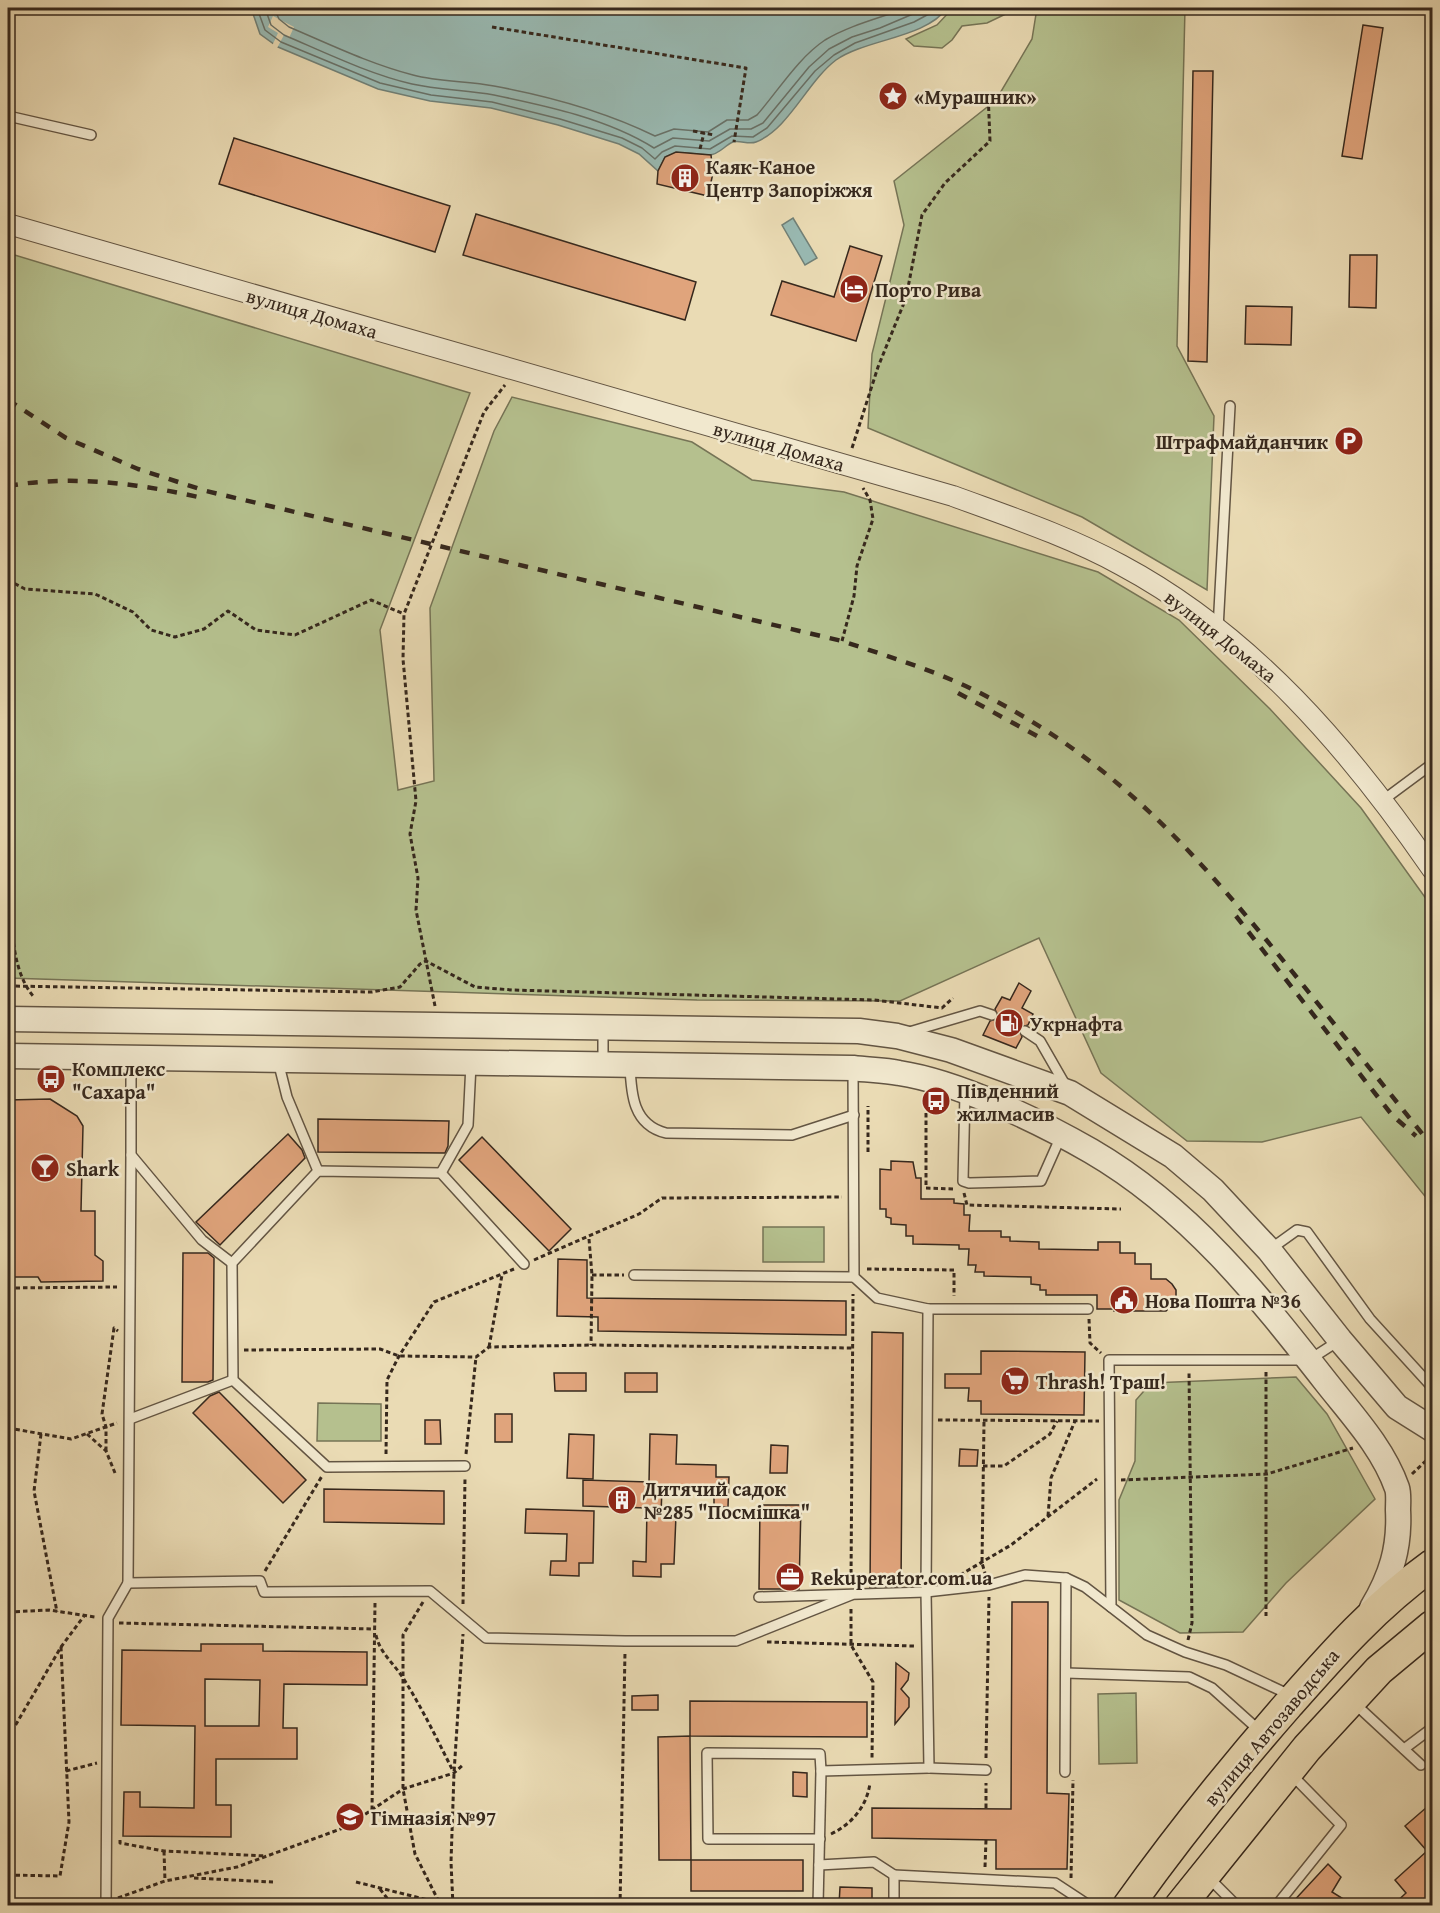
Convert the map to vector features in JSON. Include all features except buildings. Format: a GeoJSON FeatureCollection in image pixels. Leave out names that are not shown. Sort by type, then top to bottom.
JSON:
{"type":"FeatureCollection","features":[{"type":"Feature","properties":{"kind":"main road","name":"вулиця Автозаводська"},"geometry":{"type":"LineString","coordinates":[[1128,1905],[1172,1845],[1295,1697],[1364,1620],[1398,1589],[1432,1565]]}},
{"type":"Feature","properties":{"kind":"main road"},"geometry":{"type":"LineString","coordinates":[[1180,1905],[1204,1873],[1290,1772],[1307,1748],[1379,1670],[1432,1626]]}},
{"type":"Feature","properties":{"kind":"main road"},"geometry":{"type":"LineString","coordinates":[[1172,1845],[1204,1873]]}},
{"type":"Feature","properties":{"kind":"street","name":"вулиця Домаха"},"geometry":{"type":"LineString","coordinates":[[8,224],[953,496],[1066,538],[1121,565],[1187,604],[1269,672],[1301,703],[1382,801],[1432,869]]}},
{"type":"Feature","properties":{"kind":"street"},"geometry":{"type":"LineString","coordinates":[[8,1019],[859,1031],[897,1036],[951,1050],[1070,1093],[1173,1156],[1213,1190],[1269,1250],[1340,1340],[1397,1407],[1432,1429]]}},
{"type":"Feature","properties":{"kind":"street"},"geometry":{"type":"LineString","coordinates":[[8,1056],[853,1068],[900,1073],[1001,1106],[1092,1152],[1168,1204],[1236,1271],[1372,1440],[1397,1489],[1398,1550],[1387,1583],[1364,1620]]}},
{"type":"Feature","properties":{"kind":"lane"},"geometry":{"type":"LineString","coordinates":[[8,116],[92,135]]}},
{"type":"Feature","properties":{"kind":"lane"},"geometry":{"type":"LineString","coordinates":[[1218,630],[1230,406]]}},
{"type":"Feature","properties":{"kind":"lane"},"geometry":{"type":"LineString","coordinates":[[1382,801],[1432,764]]}},
{"type":"Feature","properties":{"kind":"lane"},"geometry":{"type":"LineString","coordinates":[[897,1036],[980,1011],[992,1016]]}},
{"type":"Feature","properties":{"kind":"lane"},"geometry":{"type":"LineString","coordinates":[[603,1028],[603,1064]]}},
{"type":"Feature","properties":{"kind":"lane"},"geometry":{"type":"LineString","coordinates":[[1025,1031],[1040,1041],[1070,1093]]}},
{"type":"Feature","properties":{"kind":"lane"},"geometry":{"type":"LineString","coordinates":[[111,1903],[108,1618],[128,1583],[132,1057]]}},
{"type":"Feature","properties":{"kind":"lane"},"geometry":{"type":"LineString","coordinates":[[277,1059],[287,1097],[318,1172]]}},
{"type":"Feature","properties":{"kind":"lane"},"geometry":{"type":"LineString","coordinates":[[441,1173],[468,1125],[471,1061]]}},
{"type":"Feature","properties":{"kind":"lane"},"geometry":{"type":"LineString","coordinates":[[630,1065],[634,1106],[649,1125],[666,1133],[792,1135],[854,1115]]}},
{"type":"Feature","properties":{"kind":"lane"},"geometry":{"type":"LineString","coordinates":[[853,1068],[854,1277]]}},
{"type":"Feature","properties":{"kind":"lane"},"geometry":{"type":"LineString","coordinates":[[965,1093],[962,1174],[963,1181],[969,1184],[1041,1181],[1061,1136]]}},
{"type":"Feature","properties":{"kind":"lane"},"geometry":{"type":"LineString","coordinates":[[131,1155],[202,1240],[232,1263]]}},
{"type":"Feature","properties":{"kind":"lane"},"geometry":{"type":"LineString","coordinates":[[465,1466],[327,1467],[233,1380],[232,1263],[318,1172],[441,1173],[524,1264]]}},
{"type":"Feature","properties":{"kind":"lane"},"geometry":{"type":"LineString","coordinates":[[1269,1250],[1297,1230],[1307,1232],[1370,1319],[1432,1387]]}},
{"type":"Feature","properties":{"kind":"lane"},"geometry":{"type":"LineString","coordinates":[[634,1275],[854,1277],[877,1298],[928,1309],[1088,1309]]}},
{"type":"Feature","properties":{"kind":"lane"},"geometry":{"type":"LineString","coordinates":[[928,1309],[926,1592],[929,1646],[929,1768]]}},
{"type":"Feature","properties":{"kind":"lane"},"geometry":{"type":"LineString","coordinates":[[1112,1607],[1109,1360],[1309,1360],[1340,1340]]}},
{"type":"Feature","properties":{"kind":"lane"},"geometry":{"type":"LineString","coordinates":[[130,1419],[233,1380]]}},
{"type":"Feature","properties":{"kind":"lane"},"geometry":{"type":"LineString","coordinates":[[759,1598],[926,1592],[989,1585],[1025,1575],[1066,1578],[1085,1587],[1147,1635],[1185,1652],[1226,1665],[1295,1697]]}},
{"type":"Feature","properties":{"kind":"lane"},"geometry":{"type":"LineString","coordinates":[[1065,1772],[1066,1578]]}},
{"type":"Feature","properties":{"kind":"lane"},"geometry":{"type":"LineString","coordinates":[[128,1583],[260,1581],[264,1592],[430,1591],[486,1638],[625,1641],[736,1641],[851,1595]]}},
{"type":"Feature","properties":{"kind":"lane"},"geometry":{"type":"LineString","coordinates":[[1066,1673],[1189,1677],[1212,1688],[1263,1734]]}},
{"type":"Feature","properties":{"kind":"lane"},"geometry":{"type":"LineString","coordinates":[[1352,1700],[1421,1765]]}},
{"type":"Feature","properties":{"kind":"lane"},"geometry":{"type":"LineString","coordinates":[[1404,1749],[1432,1728]]}},
{"type":"Feature","properties":{"kind":"lane"},"geometry":{"type":"LineString","coordinates":[[818,1905],[820,1839],[821,1771],[820,1754],[707,1753],[708,1839],[820,1839]]}},
{"type":"Feature","properties":{"kind":"lane"},"geometry":{"type":"LineString","coordinates":[[821,1771],[929,1768],[986,1770]]}},
{"type":"Feature","properties":{"kind":"lane"},"geometry":{"type":"LineString","coordinates":[[1276,1905],[1341,1826],[1290,1772]]}},
{"type":"Feature","properties":{"kind":"lane"},"geometry":{"type":"LineString","coordinates":[[819,1865],[874,1862],[894,1875],[985,1877],[1055,1883],[1090,1905]]}},
{"type":"Feature","properties":{"kind":"lane"},"geometry":{"type":"LineString","coordinates":[[1204,1873],[1237,1905]]}},
{"type":"Feature","properties":{"kind":"lane"},"geometry":{"type":"LineString","coordinates":[[894,1875],[894,1905]]}},
{"type":"Feature","properties":{"kind":"path"},"geometry":{"type":"LineString","coordinates":[[492,27],[746,68],[734,142]]}},
{"type":"Feature","properties":{"kind":"path"},"geometry":{"type":"LineString","coordinates":[[842,641],[854,597],[857,566],[873,519],[870,500],[847,466],[878,367],[906,298],[922,215],[945,183],[990,141],[988,92]]}},
{"type":"Feature","properties":{"kind":"path"},"geometry":{"type":"LineString","coordinates":[[693,131],[714,135]]}},
{"type":"Feature","properties":{"kind":"path"},"geometry":{"type":"LineString","coordinates":[[700,149],[704,133]]}},
{"type":"Feature","properties":{"kind":"path"},"geometry":{"type":"LineString","coordinates":[[439,1026],[416,910],[418,878],[410,834],[416,801],[403,659],[404,614],[484,412],[518,372]]}},
{"type":"Feature","properties":{"kind":"path"},"geometry":{"type":"LineString","coordinates":[[8,580],[25,589],[95,594],[133,612],[151,630],[175,637],[204,629],[228,611],[256,630],[295,635],[335,614],[371,600],[404,614]]}},
{"type":"Feature","properties":{"kind":"path"},"geometry":{"type":"LineString","coordinates":[[8,853],[12,937],[25,986],[33,996]]}},
{"type":"Feature","properties":{"kind":"path"},"geometry":{"type":"LineString","coordinates":[[8,986],[372,992],[400,987],[420,964],[426,961]]}},
{"type":"Feature","properties":{"kind":"path"},"geometry":{"type":"LineString","coordinates":[[426,961],[474,987],[512,990],[873,1000],[942,1008],[954,998]]}},
{"type":"Feature","properties":{"kind":"path"},"geometry":{"type":"LineString","coordinates":[[868,1106],[868,1153]]}},
{"type":"Feature","properties":{"kind":"path"},"geometry":{"type":"LineString","coordinates":[[386,1466],[387,1380],[399,1356],[434,1302],[589,1238],[639,1214],[662,1198],[853,1197]]}},
{"type":"Feature","properties":{"kind":"path"},"geometry":{"type":"LineString","coordinates":[[589,1238],[592,1275],[591,1345]]}},
{"type":"Feature","properties":{"kind":"path"},"geometry":{"type":"LineString","coordinates":[[867,1259],[867,1270],[954,1270],[954,1309]]}},
{"type":"Feature","properties":{"kind":"path"},"geometry":{"type":"LineString","coordinates":[[489,1347],[502,1274]]}},
{"type":"Feature","properties":{"kind":"path"},"geometry":{"type":"LineString","coordinates":[[592,1275],[634,1275]]}},
{"type":"Feature","properties":{"kind":"path"},"geometry":{"type":"LineString","coordinates":[[820,1839],[844,1827],[868,1800],[872,1770],[873,1682],[851,1646],[854,1277]]}},
{"type":"Feature","properties":{"kind":"path"},"geometry":{"type":"LineString","coordinates":[[8,1288],[131,1287]]}},
{"type":"Feature","properties":{"kind":"path"},"geometry":{"type":"LineString","coordinates":[[1088,1309],[1090,1343],[1109,1360]]}},
{"type":"Feature","properties":{"kind":"path"},"geometry":{"type":"LineString","coordinates":[[130,1341],[114,1328],[102,1414],[106,1427],[106,1451],[117,1477],[130,1488]]}},
{"type":"Feature","properties":{"kind":"path"},"geometry":{"type":"LineString","coordinates":[[233,1350],[380,1349],[399,1356],[476,1357],[489,1347],[591,1345],[853,1348]]}},
{"type":"Feature","properties":{"kind":"path"},"geometry":{"type":"LineString","coordinates":[[453,1905],[451,1862],[454,1773],[464,1641],[462,1618],[465,1466],[476,1357]]}},
{"type":"Feature","properties":{"kind":"path"},"geometry":{"type":"LineString","coordinates":[[1185,1652],[1192,1623],[1189,1360]]}},
{"type":"Feature","properties":{"kind":"path"},"geometry":{"type":"LineString","coordinates":[[1265,1361],[1266,1616]]}},
{"type":"Feature","properties":{"kind":"path"},"geometry":{"type":"LineString","coordinates":[[8,1428],[71,1439],[130,1419]]}},
{"type":"Feature","properties":{"kind":"path"},"geometry":{"type":"LineString","coordinates":[[927,1420],[1110,1421]]}},
{"type":"Feature","properties":{"kind":"path"},"geometry":{"type":"LineString","coordinates":[[983,1466],[1004,1466],[1050,1434],[1057,1421]]}},
{"type":"Feature","properties":{"kind":"path"},"geometry":{"type":"LineString","coordinates":[[1048,1516],[1051,1478],[1075,1421]]}},
{"type":"Feature","properties":{"kind":"path"},"geometry":{"type":"LineString","coordinates":[[984,1422],[982,1563],[989,1585],[986,1808]]}},
{"type":"Feature","properties":{"kind":"path"},"geometry":{"type":"LineString","coordinates":[[41,1434],[34,1491],[57,1611]]}},
{"type":"Feature","properties":{"kind":"path"},"geometry":{"type":"LineString","coordinates":[[87,1434],[106,1451]]}},
{"type":"Feature","properties":{"kind":"path"},"geometry":{"type":"LineString","coordinates":[[926,1592],[982,1563],[1111,1468],[1121,1480],[1267,1474],[1354,1447]]}},
{"type":"Feature","properties":{"kind":"path"},"geometry":{"type":"LineString","coordinates":[[260,1581],[327,1467]]}},
{"type":"Feature","properties":{"kind":"path"},"geometry":{"type":"LineString","coordinates":[[430,1591],[403,1635],[403,1789],[415,1854],[441,1904]]}},
{"type":"Feature","properties":{"kind":"path"},"geometry":{"type":"LineString","coordinates":[[372,1810],[375,1593]]}},
{"type":"Feature","properties":{"kind":"path"},"geometry":{"type":"LineString","coordinates":[[8,1612],[57,1611],[108,1618],[123,1625],[374,1629]]}},
{"type":"Feature","properties":{"kind":"path"},"geometry":{"type":"LineString","coordinates":[[8,1738],[61,1647],[84,1616]]}},
{"type":"Feature","properties":{"kind":"path"},"geometry":{"type":"LineString","coordinates":[[374,1629],[378,1647],[404,1678],[423,1710],[454,1773]]}},
{"type":"Feature","properties":{"kind":"path"},"geometry":{"type":"LineString","coordinates":[[620,1905],[625,1641]]}},
{"type":"Feature","properties":{"kind":"path"},"geometry":{"type":"LineString","coordinates":[[736,1641],[851,1646],[929,1646]]}},
{"type":"Feature","properties":{"kind":"path"},"geometry":{"type":"LineString","coordinates":[[8,1875],[60,1876],[69,1822],[61,1647]]}},
{"type":"Feature","properties":{"kind":"path"},"geometry":{"type":"LineString","coordinates":[[66,1771],[99,1762]]}},
{"type":"Feature","properties":{"kind":"path"},"geometry":{"type":"LineString","coordinates":[[111,1903],[120,1897],[165,1881],[237,1867],[346,1827],[403,1789],[454,1773],[464,1764]]}},
{"type":"Feature","properties":{"kind":"path"},"geometry":{"type":"LineString","coordinates":[[1065,1772],[1073,1779],[1072,1892]]}},
{"type":"Feature","properties":{"kind":"path"},"geometry":{"type":"LineString","coordinates":[[120,1832],[120,1843],[164,1851],[267,1856]]}},
{"type":"Feature","properties":{"kind":"path"},"geometry":{"type":"LineString","coordinates":[[985,1877],[986,1840]]}},
{"type":"Feature","properties":{"kind":"path"},"geometry":{"type":"LineString","coordinates":[[164,1851],[165,1881]]}},
{"type":"Feature","properties":{"kind":"path"},"geometry":{"type":"LineString","coordinates":[[189,1878],[273,1882]]}},
{"type":"Feature","properties":{"kind":"path"},"geometry":{"type":"LineString","coordinates":[[356,1882],[441,1904]]}},
{"type":"Feature","properties":{"kind":"path"},"geometry":{"type":"LineString","coordinates":[[379,1887],[393,1905]]}},
{"type":"Feature","properties":{"kind":"path"},"geometry":{"type":"LineString","coordinates":[[353,1900],[360,1905]]}},
{"type":"Feature","properties":{"kind":"green space"},"geometry":{"type":"Polygon","coordinates":[[[953,8],[1009,8],[1008,13],[987,23],[962,26],[952,40],[942,48],[914,46],[906,39],[937,25],[953,8]]]}},
{"type":"Feature","properties":{"kind":"green space"},"geometry":{"type":"Polygon","coordinates":[[[1037,8],[1185,8],[1177,346],[1214,416],[1207,590],[1082,517],[868,428],[872,354],[904,225],[894,181],[996,100],[1032,39],[1037,8]]]}},
{"type":"Feature","properties":{"kind":"green space"},"geometry":{"type":"Polygon","coordinates":[[[8,253],[470,393],[380,630],[398,790],[434,781],[430,608],[494,431],[512,397],[692,442],[752,480],[844,492],[1098,572],[1179,620],[1270,709],[1361,808],[1432,907],[1432,1205],[1361,1117],[1262,1142],[1187,1141],[1101,1073],[1039,938],[900,1001],[697,1000],[8,978],[8,253]]]}},
{"type":"Feature","properties":{"kind":"green space"},"geometry":{"type":"Polygon","coordinates":[[[763,1227],[824,1227],[824,1262],[763,1262],[763,1227]]]}},
{"type":"Feature","properties":{"kind":"green space"},"geometry":{"type":"Polygon","coordinates":[[[1296,1377],[1327,1414],[1375,1499],[1286,1583],[1243,1632],[1180,1633],[1119,1600],[1119,1500],[1135,1461],[1136,1400],[1151,1383],[1296,1377]]]}},
{"type":"Feature","properties":{"kind":"green space"},"geometry":{"type":"Polygon","coordinates":[[[318,1403],[381,1404],[381,1441],[317,1441],[318,1403]]]}},
{"type":"Feature","properties":{"kind":"green space"},"geometry":{"type":"Polygon","coordinates":[[[1136,1693],[1137,1763],[1099,1764],[1098,1694],[1136,1693]]]}},
{"type":"Feature","properties":{"kind":"water"},"geometry":{"type":"Polygon","coordinates":[[[251,8],[947,8],[925,26],[863,47],[836,60],[768,136],[753,143],[733,142],[713,155],[682,153],[671,155],[665,157],[658,171],[639,154],[619,144],[558,125],[491,108],[430,101],[378,89],[278,47],[260,34],[251,8]]]}},
{"type":"Feature","properties":{"kind":"water"},"geometry":{"type":"Polygon","coordinates":[[[793,218],[817,258],[805,265],[782,225],[793,218]]]}},
{"type":"Feature","properties":{"kind":"pier"},"geometry":{"type":"Polygon","coordinates":[[[273,16],[294,27],[289,38],[284,35],[276,50],[272,46],[278,33],[268,27],[273,16]]]}},
{"type":"Feature","properties":{"kind":"railway"},"geometry":{"type":"LineString","coordinates":[[8,400],[66,438],[138,469],[206,491],[842,641],[933,672],[969,687],[1035,723],[1079,753],[1158,820],[1230,896],[1432,1146]]}},
{"type":"Feature","properties":{"kind":"railway"},"geometry":{"type":"LineString","coordinates":[[8,486],[55,481],[103,482],[198,497]]}},
{"type":"Feature","properties":{"kind":"railway"},"geometry":{"type":"LineString","coordinates":[[958,693],[1037,736]]}},
{"type":"Feature","properties":{"kind":"railway"},"geometry":{"type":"LineString","coordinates":[[1236,916],[1392,1115],[1416,1136]]}},
{"type":"Feature","properties":{"kind":"place","name":"«Мурашник»"},"geometry":{"type":"Point","coordinates":[893,96]}},
{"type":"Feature","properties":{"kind":"place","name":"Каяк-Каное Центр Запоріжжя"},"geometry":{"type":"Point","coordinates":[685,178]}},
{"type":"Feature","properties":{"kind":"place","name":"Порто Рива"},"geometry":{"type":"Point","coordinates":[854,289]}},
{"type":"Feature","properties":{"kind":"place","name":"Штрафмайданчик"},"geometry":{"type":"Point","coordinates":[1349,441]}},
{"type":"Feature","properties":{"kind":"place","name":"Укрнафта"},"geometry":{"type":"Point","coordinates":[1009,1023]}},
{"type":"Feature","properties":{"kind":"place","name":"Комплекс \"Сахара\""},"geometry":{"type":"Point","coordinates":[51,1079]}},
{"type":"Feature","properties":{"kind":"place","name":"Південний жилмасив"},"geometry":{"type":"Point","coordinates":[936,1101]}},
{"type":"Feature","properties":{"kind":"place","name":"Shark"},"geometry":{"type":"Point","coordinates":[45,1168]}},
{"type":"Feature","properties":{"kind":"place","name":"Нова Пошта №36"},"geometry":{"type":"Point","coordinates":[1124,1300]}},
{"type":"Feature","properties":{"kind":"place","name":"Thrash! Траш!"},"geometry":{"type":"Point","coordinates":[1015,1381]}},
{"type":"Feature","properties":{"kind":"place","name":"Дитячий садок №285 \"Посмішка\""},"geometry":{"type":"Point","coordinates":[622,1500]}},
{"type":"Feature","properties":{"kind":"place","name":"Rekuperator.com.ua"},"geometry":{"type":"Point","coordinates":[790,1577]}},
{"type":"Feature","properties":{"kind":"place","name":"Гімназія №97"},"geometry":{"type":"Point","coordinates":[350,1817]}}]}
